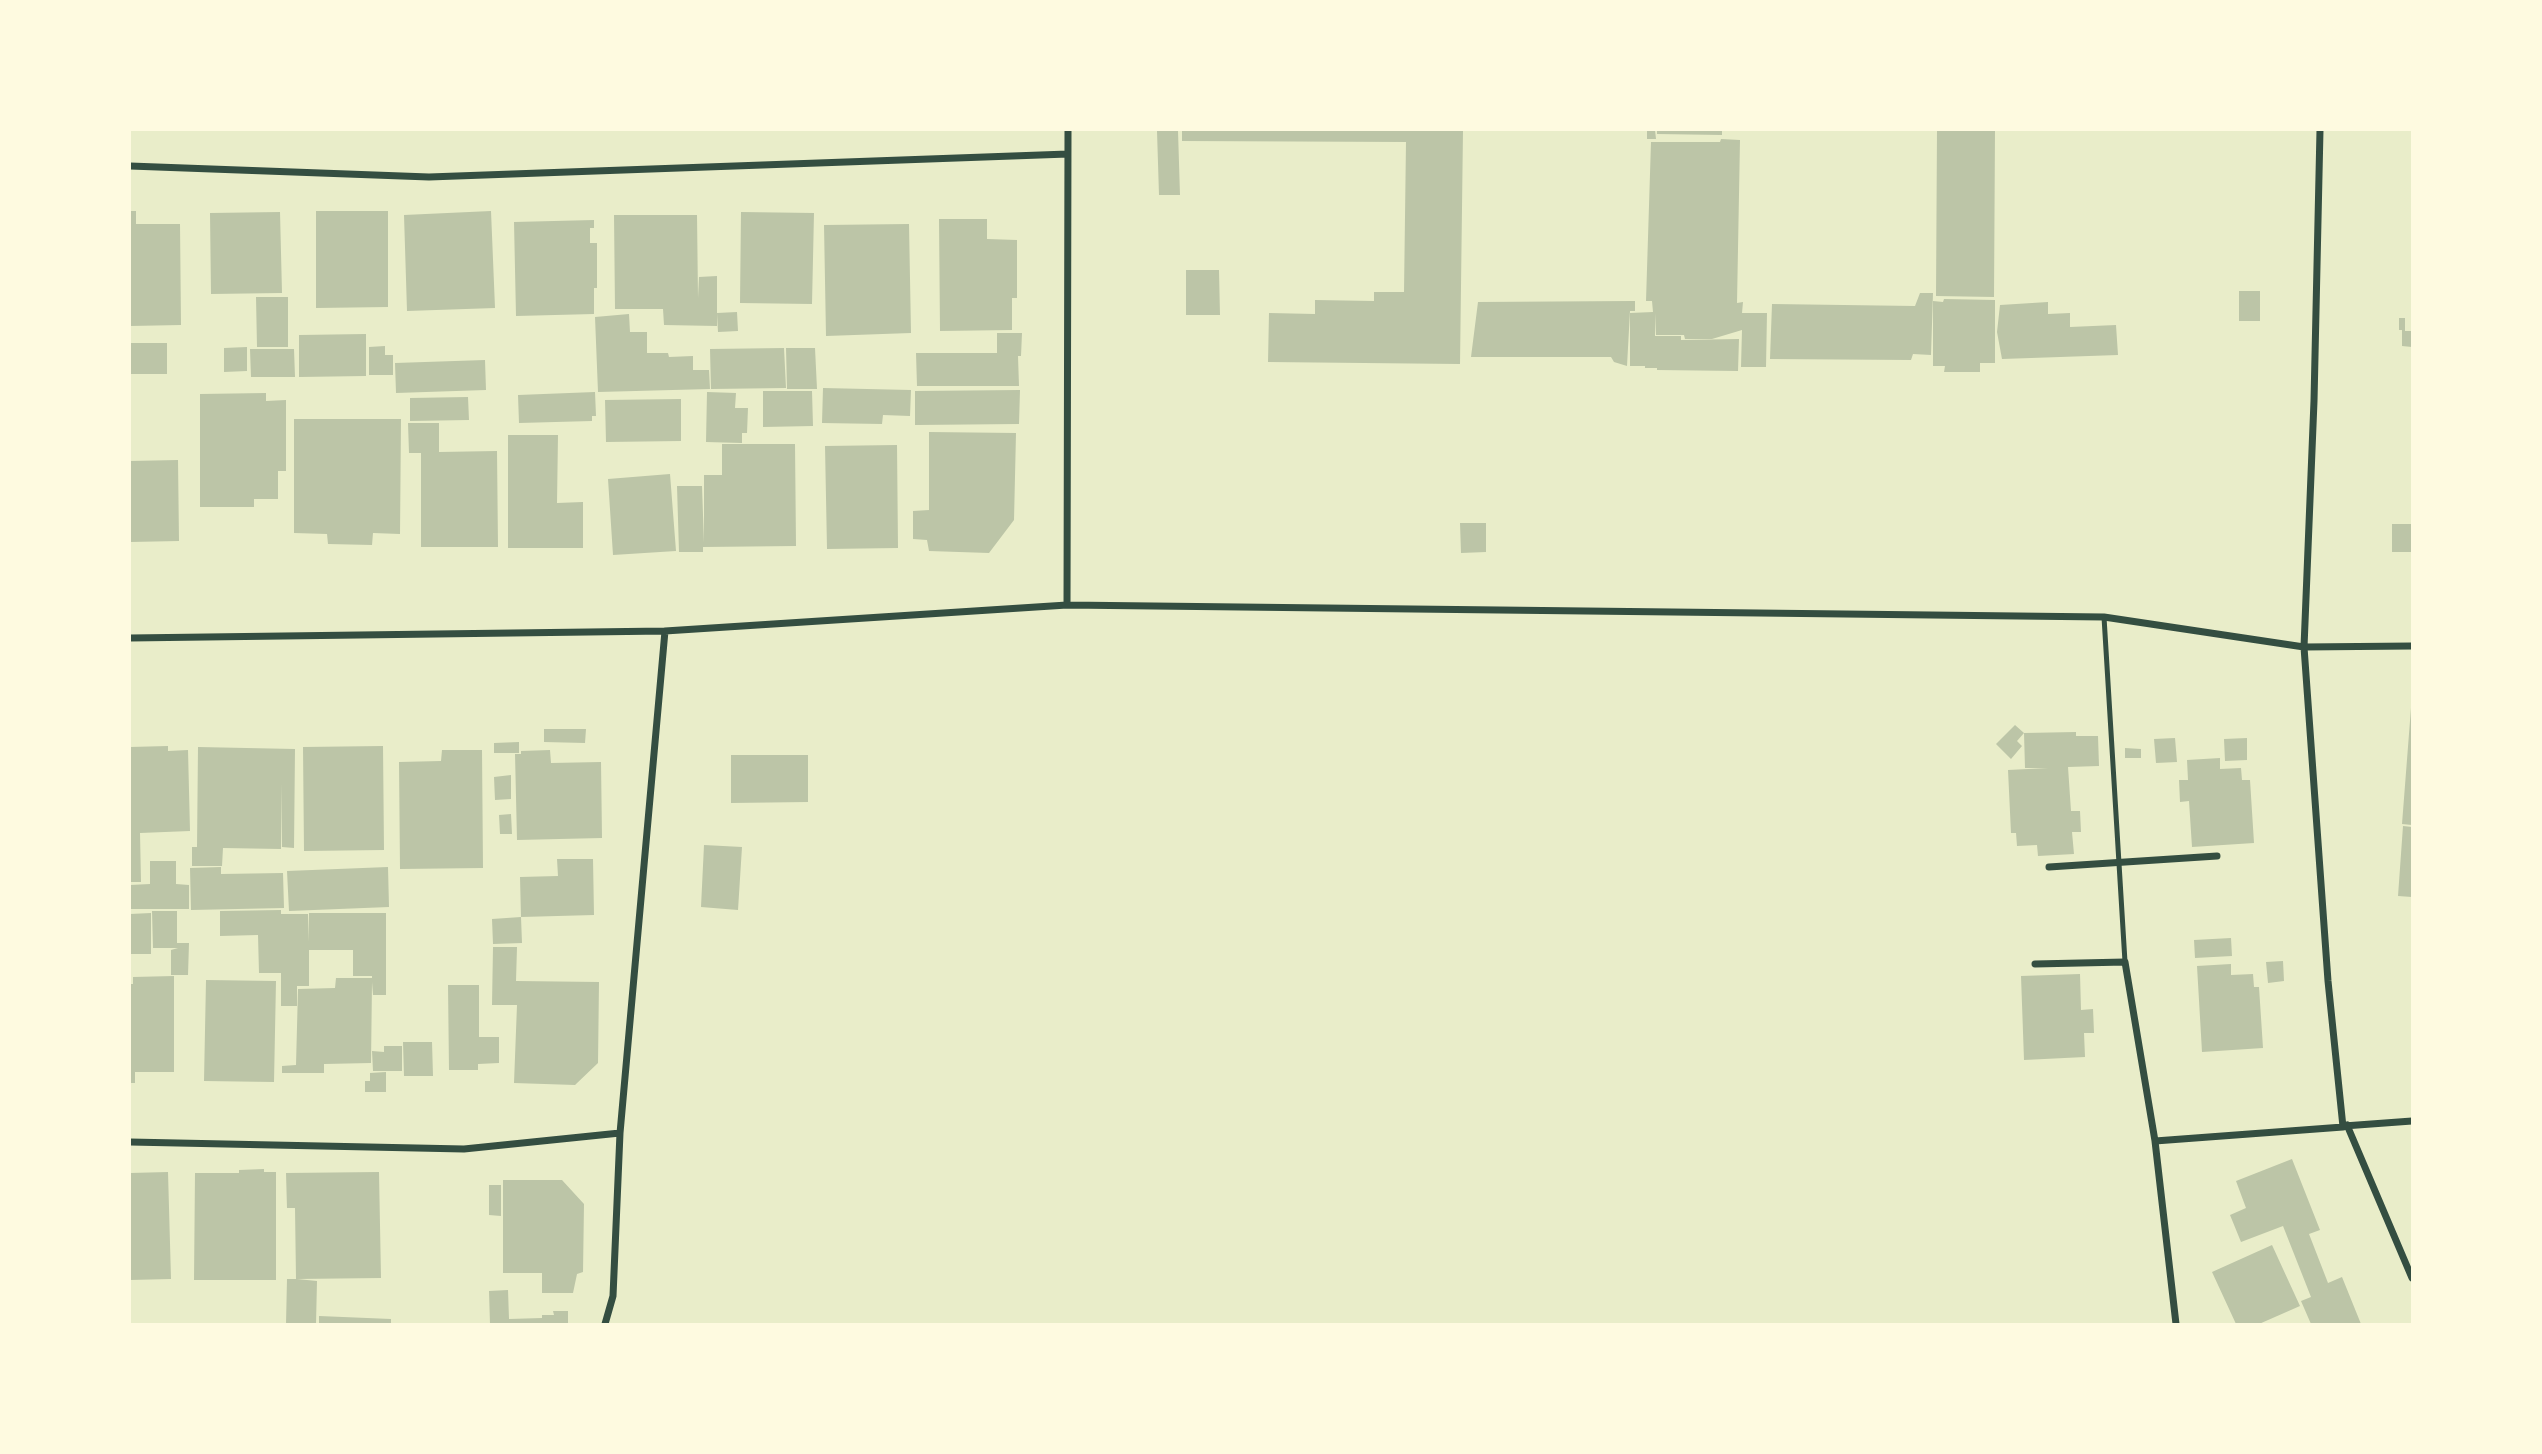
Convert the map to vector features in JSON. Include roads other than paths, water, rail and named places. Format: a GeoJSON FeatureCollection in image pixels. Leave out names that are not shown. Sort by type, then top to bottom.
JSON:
{"type":"FeatureCollection","features":[{"type":"Feature","properties":{"kind":"street"},"geometry":{"type":"LineString","coordinates":[[1067,605],[1068,130]]}},
{"type":"Feature","properties":{"kind":"street"},"geometry":{"type":"LineString","coordinates":[[2320,130],[2314,401],[2304,647],[2328,981],[2345,1126],[2413,1278]]}},
{"type":"Feature","properties":{"kind":"street"},"geometry":{"type":"LineString","coordinates":[[130,166],[429,177],[1068,154]]}},
{"type":"Feature","properties":{"kind":"street"},"geometry":{"type":"LineString","coordinates":[[130,638],[665,631],[1067,605],[2104,617],[2304,647],[2413,646]]}},
{"type":"Feature","properties":{"kind":"street"},"geometry":{"type":"LineString","coordinates":[[605,1325],[613,1296],[620,1133],[665,631]]}},
{"type":"Feature","properties":{"kind":"street"},"geometry":{"type":"LineString","coordinates":[[2049,867],[2217,856]]}},
{"type":"Feature","properties":{"kind":"street"},"geometry":{"type":"LineString","coordinates":[[2035,964],[2125,962],[2155,1141],[2176,1325]]}},
{"type":"Feature","properties":{"kind":"street"},"geometry":{"type":"LineString","coordinates":[[2155,1141],[2413,1121]]}},
{"type":"Feature","properties":{"kind":"street"},"geometry":{"type":"LineString","coordinates":[[130,1142],[464,1149],[620,1133]]}},
{"type":"Feature","properties":{"kind":"lane"},"geometry":{"type":"LineString","coordinates":[[2104,617],[2125,962]]}}]}
